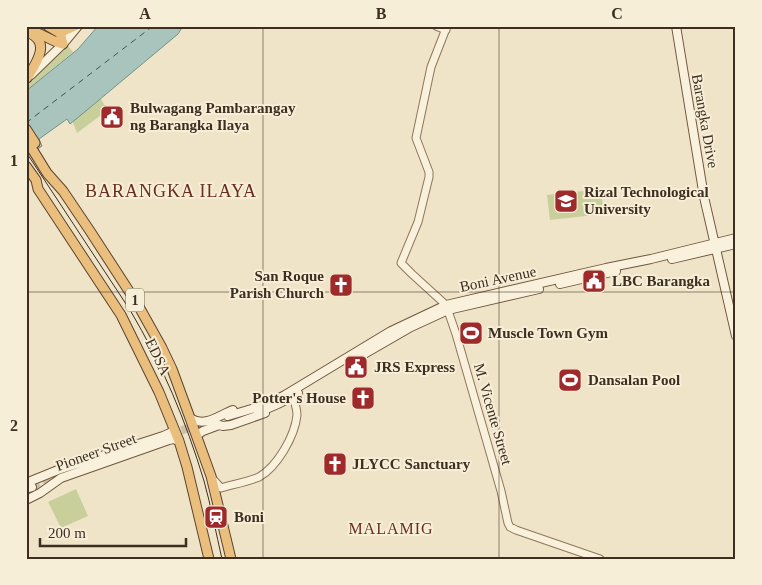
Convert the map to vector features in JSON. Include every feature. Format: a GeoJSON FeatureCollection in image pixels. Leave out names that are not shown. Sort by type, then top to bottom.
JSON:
{"type":"FeatureCollection","features":[{"type":"Feature","properties":{"kind":"highway"},"geometry":{"type":"LineString","coordinates":[[48,26],[57,31],[61,36],[63,44]]}},
{"type":"Feature","properties":{"kind":"highway"},"geometry":{"type":"LineString","coordinates":[[57,31],[77,26]]}},
{"type":"Feature","properties":{"kind":"highway"},"geometry":{"type":"LineString","coordinates":[[26,31],[36,32],[63,44]]}},
{"type":"Feature","properties":{"kind":"highway"},"geometry":{"type":"LineString","coordinates":[[26,31],[36,36],[40,47],[38,58],[27,79]]}},
{"type":"Feature","properties":{"kind":"highway","name":"EDSA"},"geometry":{"type":"LineString","coordinates":[[26,129],[62,191],[138,305],[162,348],[172,369],[211,476],[231,559]]}},
{"type":"Feature","properties":{"kind":"highway","name":"EDSA"},"geometry":{"type":"LineString","coordinates":[[26,139],[50,171]]}},
{"type":"Feature","properties":{"kind":"highway","name":"EDSA"},"geometry":{"type":"LineString","coordinates":[[26,166],[32,182],[121,315],[159,392],[187,467],[209,559]]}},
{"type":"Feature","properties":{"kind":"main road"},"geometry":{"type":"LineString","coordinates":[[27,79],[63,44],[77,26]]}},
{"type":"Feature","properties":{"kind":"main road","name":"Barangka Drive"},"geometry":{"type":"LineString","coordinates":[[676,26],[704,197],[736,336]]}},
{"type":"Feature","properties":{"kind":"main road","name":"Boni Avenue"},"geometry":{"type":"LineString","coordinates":[[716,246],[736,238]]}},
{"type":"Feature","properties":{"kind":"main road","name":"Boni Avenue"},"geometry":{"type":"LineString","coordinates":[[229,418],[269,408],[391,331],[447,308],[606,268],[716,246],[736,244]]}},
{"type":"Feature","properties":{"kind":"main road","name":"Boni Avenue"},"geometry":{"type":"LineString","coordinates":[[197,435],[218,421],[223,413],[274,396],[288,397]]}},
{"type":"Feature","properties":{"kind":"main road","name":"Boni Avenue"},"geometry":{"type":"LineString","coordinates":[[190,418],[199,422],[218,421],[223,426],[231,425],[278,409],[288,397]]}},
{"type":"Feature","properties":{"kind":"main road","name":"Pioneer Street"},"geometry":{"type":"LineString","coordinates":[[148,444],[174,429]]}},
{"type":"Feature","properties":{"kind":"main road","name":"Pioneer Street"},"geometry":{"type":"LineString","coordinates":[[26,496],[30,488],[60,474],[148,444],[171,439],[178,441]]}},
{"type":"Feature","properties":{"kind":"main road","name":"Pioneer Street"},"geometry":{"type":"LineString","coordinates":[[26,500],[40,494],[60,474]]}},
{"type":"Feature","properties":{"kind":"street"},"geometry":{"type":"LineString","coordinates":[[436,26],[447,28]]}},
{"type":"Feature","properties":{"kind":"street","name":"M. Vicente Street"},"geometry":{"type":"LineString","coordinates":[[447,28],[430,67],[416,138],[429,172],[429,177],[418,222],[401,263],[447,308],[510,527],[600,559]]}},
{"type":"Feature","properties":{"kind":"street"},"geometry":{"type":"LineString","coordinates":[[211,476],[221,488],[258,477],[267,471],[281,454],[296,423],[297,409],[288,397]]}},
{"type":"Feature","properties":{"kind":"green space"},"geometry":{"type":"Polygon","coordinates":[[[68,46],[73,52],[26,91],[26,84],[68,46]]]}},
{"type":"Feature","properties":{"kind":"green space"},"geometry":{"type":"Polygon","coordinates":[[[100,98],[108,110],[77,133],[72,120],[100,98]]]}},
{"type":"Feature","properties":{"kind":"green space"},"geometry":{"type":"Polygon","coordinates":[[[601,189],[604,214],[550,220],[547,195],[601,189]]]}},
{"type":"Feature","properties":{"kind":"green space"},"geometry":{"type":"Polygon","coordinates":[[[76,489],[88,516],[61,528],[48,502],[76,489]]]}},
{"type":"Feature","properties":{"kind":"water"},"geometry":{"type":"Polygon","coordinates":[[[98,26],[183,26],[178,34],[70,124],[67,119],[39,139],[42,146],[26,157],[26,91],[78,49],[98,26]]]}},
{"type":"Feature","properties":{"kind":"ferry route"},"geometry":{"type":"LineString","coordinates":[[26,123],[153,26]]}},
{"type":"Feature","properties":{"kind":"tunnel"},"geometry":{"type":"LineString","coordinates":[[215,425],[230,420]]}},
{"type":"Feature","properties":{"kind":"tunnel"},"geometry":{"type":"LineString","coordinates":[[170,434],[198,425]]}},
{"type":"Feature","properties":{"kind":"tunnel"},"geometry":{"type":"LineString","coordinates":[[32,487],[65,471]]}},
{"type":"Feature","properties":{"kind":"tram line"},"geometry":{"type":"LineString","coordinates":[[26,152],[130,310],[153,351],[181,415],[197,459],[207,490],[222,559]]}},
{"type":"Feature","properties":{"kind":"place","name":"Bulwagang Pambarangay ng Barangka Ilaya"},"geometry":{"type":"Point","coordinates":[112,117]}},
{"type":"Feature","properties":{"kind":"place","name":"Rizal Technological University"},"geometry":{"type":"Point","coordinates":[566,201]}},
{"type":"Feature","properties":{"kind":"place","name":"LBC Barangka"},"geometry":{"type":"Point","coordinates":[594,281]}},
{"type":"Feature","properties":{"kind":"place","name":"San Roque Parish Church"},"geometry":{"type":"Point","coordinates":[341,285]}},
{"type":"Feature","properties":{"kind":"place","name":"Muscle Town Gym"},"geometry":{"type":"Point","coordinates":[471,333]}},
{"type":"Feature","properties":{"kind":"place","name":"JRS Express"},"geometry":{"type":"Point","coordinates":[356,367]}},
{"type":"Feature","properties":{"kind":"place","name":"Dansalan Pool"},"geometry":{"type":"Point","coordinates":[570,380]}},
{"type":"Feature","properties":{"kind":"place","name":"Potter's House"},"geometry":{"type":"Point","coordinates":[363,398]}},
{"type":"Feature","properties":{"kind":"place","name":"JLYCC Sanctuary"},"geometry":{"type":"Point","coordinates":[335,464]}},
{"type":"Feature","properties":{"kind":"place","name":"Boni"},"geometry":{"type":"Point","coordinates":[216,517]}},
{"type":"Feature","properties":{"kind":"district","name":"BARANGKA ILAYA"},"geometry":{"type":"Point","coordinates":[171,191]}},
{"type":"Feature","properties":{"kind":"district","name":"MALAMIG"},"geometry":{"type":"Point","coordinates":[391,528]}}]}
